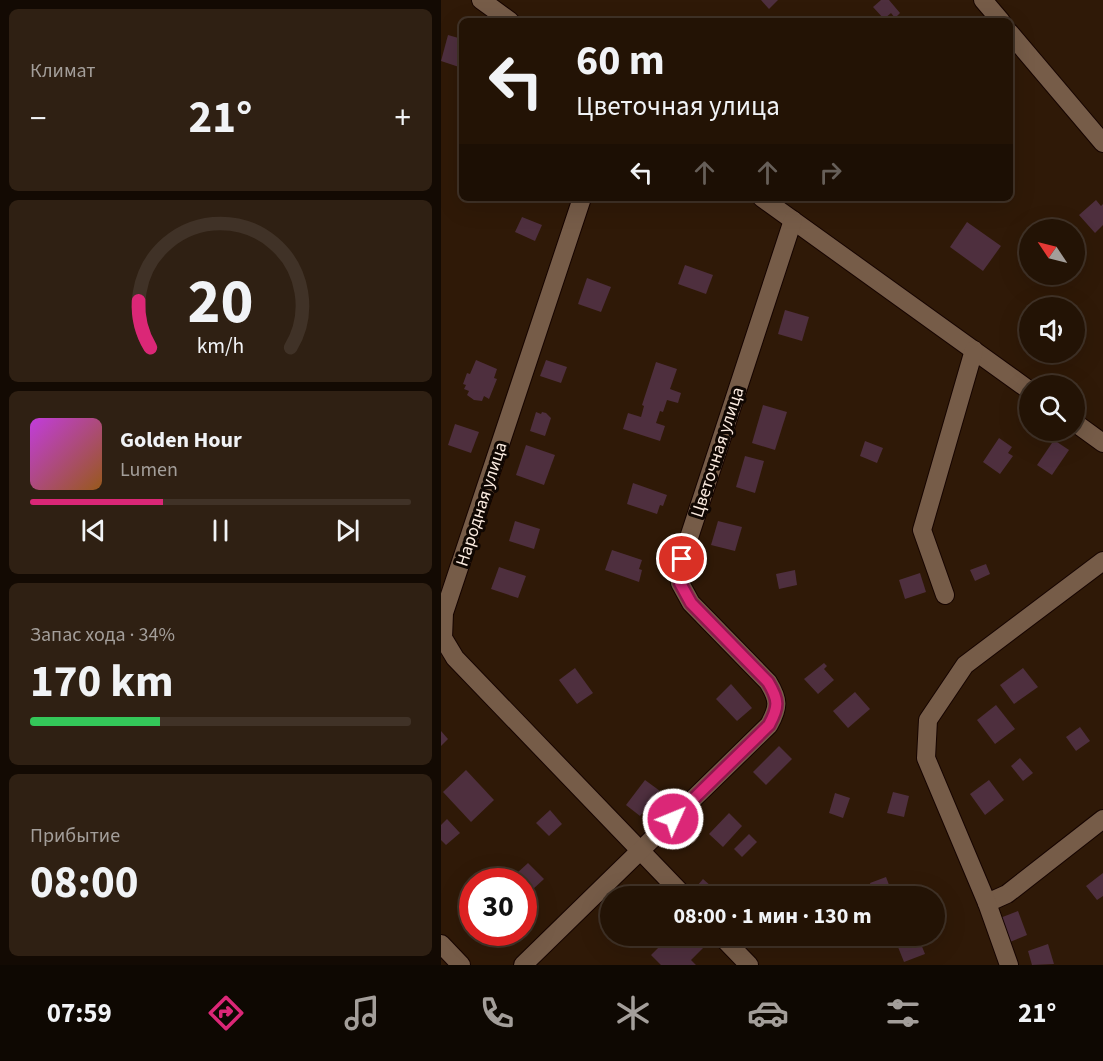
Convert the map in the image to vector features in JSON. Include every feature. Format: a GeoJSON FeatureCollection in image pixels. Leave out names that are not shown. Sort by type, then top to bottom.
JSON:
{"type":"FeatureCollection","features":[{"type":"Feature","properties":{"kind":"street"},"geometry":{"type":"LineString","coordinates":[[481,0],[506,18]]}},
{"type":"Feature","properties":{"kind":"street"},"geometry":{"type":"LineString","coordinates":[[983,0],[998,18]]}},
{"type":"Feature","properties":{"kind":"street"},"geometry":{"type":"LineString","coordinates":[[1013,37],[1103,143]]}},
{"type":"Feature","properties":{"kind":"street","name":"Народная улица"},"geometry":{"type":"LineString","coordinates":[[581,201],[444,613],[443,638],[455,658],[674,886]]}},
{"type":"Feature","properties":{"kind":"street"},"geometry":{"type":"LineString","coordinates":[[766,201],[1019,383]]}},
{"type":"Feature","properties":{"kind":"street","name":"Цветочная улица"},"geometry":{"type":"LineString","coordinates":[[640,850],[769,725],[776,712],[775,694],[768,682],[691,603],[680,583],[682,559],[793,220]]}},
{"type":"Feature","properties":{"kind":"street"},"geometry":{"type":"LineString","coordinates":[[945,595],[922,530],[974,350]]}},
{"type":"Feature","properties":{"kind":"street"},"geometry":{"type":"LineString","coordinates":[[1085,430],[1103,443]]}},
{"type":"Feature","properties":{"kind":"street"},"geometry":{"type":"LineString","coordinates":[[1009,965],[987,903],[926,758],[928,720],[965,664],[1103,561]]}},
{"type":"Feature","properties":{"kind":"street"},"geometry":{"type":"LineString","coordinates":[[987,903],[1007,894],[1103,819]]}},
{"type":"Feature","properties":{"kind":"street"},"geometry":{"type":"LineString","coordinates":[[523,965],[640,850]]}},
{"type":"Feature","properties":{"kind":"street"},"geometry":{"type":"LineString","coordinates":[[441,944],[461,965]]}},
{"type":"Feature","properties":{"kind":"street"},"geometry":{"type":"LineString","coordinates":[[731,946],[749,965]]}},
{"type":"Feature","properties":{"kind":"building"},"geometry":{"type":"Polygon","coordinates":[[[761,0],[778,0],[769,9],[761,0]]]}},
{"type":"Feature","properties":{"kind":"building"},"geometry":{"type":"Polygon","coordinates":[[[881,0],[889,0],[900,13],[895,18],[891,13],[883,18],[873,7],[881,0]]]}},
{"type":"Feature","properties":{"kind":"building"},"geometry":{"type":"Polygon","coordinates":[[[448,35],[459,38],[459,67],[441,61],[448,35]]]}},
{"type":"Feature","properties":{"kind":"building"},"geometry":{"type":"Polygon","coordinates":[[[1096,200],[1101,206],[1103,204],[1103,225],[1095,233],[1085,219],[1079,215],[1096,200]]]}},
{"type":"Feature","properties":{"kind":"building"},"geometry":{"type":"Polygon","coordinates":[[[522,217],[542,225],[535,241],[515,232],[522,217]]]}},
{"type":"Feature","properties":{"kind":"building"},"geometry":{"type":"Polygon","coordinates":[[[967,222],[1001,246],[983,271],[950,247],[967,222]]]}},
{"type":"Feature","properties":{"kind":"building"},"geometry":{"type":"Polygon","coordinates":[[[685,265],[713,275],[706,294],[678,284],[685,265]]]}},
{"type":"Feature","properties":{"kind":"building"},"geometry":{"type":"Polygon","coordinates":[[[587,278],[611,287],[601,312],[578,304],[587,278]]]}},
{"type":"Feature","properties":{"kind":"building"},"geometry":{"type":"Polygon","coordinates":[[[785,310],[809,317],[802,341],[778,334],[785,310]]]}},
{"type":"Feature","properties":{"kind":"building"},"geometry":{"type":"Polygon","coordinates":[[[476,360],[497,369],[494,378],[497,379],[489,399],[484,396],[482,401],[474,400],[467,395],[469,391],[464,389],[466,385],[463,384],[476,360]]]}},
{"type":"Feature","properties":{"kind":"building"},"geometry":{"type":"Polygon","coordinates":[[[546,360],[567,367],[561,383],[540,376],[546,360]]]}},
{"type":"Feature","properties":{"kind":"building"},"geometry":{"type":"Polygon","coordinates":[[[656,362],[677,369],[670,389],[681,393],[678,403],[667,400],[663,412],[660,411],[656,423],[665,426],[660,441],[623,429],[628,413],[641,417],[644,406],[642,405],[656,362]]]}},
{"type":"Feature","properties":{"kind":"building"},"geometry":{"type":"Polygon","coordinates":[[[763,405],[787,412],[775,450],[752,443],[763,405]]]}},
{"type":"Feature","properties":{"kind":"building"},"geometry":{"type":"Polygon","coordinates":[[[536,412],[546,413],[551,418],[545,436],[530,431],[536,412]]]}},
{"type":"Feature","properties":{"kind":"building"},"geometry":{"type":"Polygon","coordinates":[[[455,424],[479,432],[471,453],[448,445],[455,424]]]}},
{"type":"Feature","properties":{"kind":"building"},"geometry":{"type":"Polygon","coordinates":[[[999,438],[1012,447],[1008,453],[1013,456],[1000,474],[983,462],[999,438]]]}},
{"type":"Feature","properties":{"kind":"building"},"geometry":{"type":"Polygon","coordinates":[[[865,441],[883,448],[877,463],[860,456],[865,441]]]}},
{"type":"Feature","properties":{"kind":"building"},"geometry":{"type":"Polygon","coordinates":[[[1053,441],[1069,450],[1052,475],[1037,465],[1053,441]]]}},
{"type":"Feature","properties":{"kind":"building"},"geometry":{"type":"Polygon","coordinates":[[[526,445],[555,455],[544,485],[516,475],[526,445]]]}},
{"type":"Feature","properties":{"kind":"building"},"geometry":{"type":"Polygon","coordinates":[[[745,456],[764,461],[755,493],[736,487],[745,456]]]}},
{"type":"Feature","properties":{"kind":"building"},"geometry":{"type":"Polygon","coordinates":[[[633,483],[667,495],[657,514],[627,504],[633,483]]]}},
{"type":"Feature","properties":{"kind":"building"},"geometry":{"type":"Polygon","coordinates":[[[515,521],[540,529],[534,549],[509,541],[515,521]]]}},
{"type":"Feature","properties":{"kind":"building"},"geometry":{"type":"Polygon","coordinates":[[[718,521],[742,527],[735,551],[711,545],[718,521]]]}},
{"type":"Feature","properties":{"kind":"building"},"geometry":{"type":"Polygon","coordinates":[[[612,550],[642,560],[639,582],[605,570],[612,550]]]}},
{"type":"Feature","properties":{"kind":"building"},"geometry":{"type":"Polygon","coordinates":[[[986,564],[990,574],[975,581],[970,570],[986,564]]]}},
{"type":"Feature","properties":{"kind":"building"},"geometry":{"type":"Polygon","coordinates":[[[499,567],[526,576],[518,598],[491,589],[499,567]]]}},
{"type":"Feature","properties":{"kind":"building"},"geometry":{"type":"Polygon","coordinates":[[[795,570],[797,585],[779,589],[776,574],[795,570]]]}},
{"type":"Feature","properties":{"kind":"building"},"geometry":{"type":"Polygon","coordinates":[[[920,573],[926,592],[905,599],[899,580],[920,573]]]}},
{"type":"Feature","properties":{"kind":"building"},"geometry":{"type":"Polygon","coordinates":[[[824,663],[827,666],[824,669],[834,680],[818,694],[804,679],[824,663]]]}},
{"type":"Feature","properties":{"kind":"building"},"geometry":{"type":"Polygon","coordinates":[[[575,668],[593,693],[577,704],[559,680],[575,668]]]}},
{"type":"Feature","properties":{"kind":"building"},"geometry":{"type":"Polygon","coordinates":[[[1023,668],[1038,687],[1014,704],[1000,685],[1023,668]]]}},
{"type":"Feature","properties":{"kind":"building"},"geometry":{"type":"Polygon","coordinates":[[[731,684],[752,708],[737,721],[716,699],[731,684]]]}},
{"type":"Feature","properties":{"kind":"building"},"geometry":{"type":"Polygon","coordinates":[[[855,692],[870,709],[848,728],[833,711],[855,692]]]}},
{"type":"Feature","properties":{"kind":"building"},"geometry":{"type":"Polygon","coordinates":[[[996,705],[1015,729],[995,744],[977,720],[996,705]]]}},
{"type":"Feature","properties":{"kind":"building"},"geometry":{"type":"Polygon","coordinates":[[[1080,727],[1090,741],[1076,751],[1066,737],[1080,727]]]}},
{"type":"Feature","properties":{"kind":"building"},"geometry":{"type":"Polygon","coordinates":[[[441,731],[448,739],[441,746],[441,731]]]}},
{"type":"Feature","properties":{"kind":"building"},"geometry":{"type":"Polygon","coordinates":[[[779,746],[792,759],[766,785],[753,772],[779,746]]]}},
{"type":"Feature","properties":{"kind":"building"},"geometry":{"type":"Polygon","coordinates":[[[1020,758],[1033,773],[1023,781],[1011,766],[1020,758]]]}},
{"type":"Feature","properties":{"kind":"building"},"geometry":{"type":"Polygon","coordinates":[[[466,770],[494,800],[471,822],[443,792],[466,770]]]}},
{"type":"Feature","properties":{"kind":"building"},"geometry":{"type":"Polygon","coordinates":[[[645,780],[660,791],[640,816],[626,805],[645,780]]]}},
{"type":"Feature","properties":{"kind":"building"},"geometry":{"type":"Polygon","coordinates":[[[989,780],[1004,800],[985,815],[970,794],[989,780]]]}},
{"type":"Feature","properties":{"kind":"building"},"geometry":{"type":"Polygon","coordinates":[[[893,792],[909,796],[904,817],[887,813],[893,792]]]}},
{"type":"Feature","properties":{"kind":"building"},"geometry":{"type":"Polygon","coordinates":[[[835,793],[850,798],[843,818],[829,813],[835,793]]]}},
{"type":"Feature","properties":{"kind":"building"},"geometry":{"type":"Polygon","coordinates":[[[550,810],[562,824],[549,836],[536,823],[550,810]]]}},
{"type":"Feature","properties":{"kind":"building"},"geometry":{"type":"Polygon","coordinates":[[[729,813],[742,826],[723,847],[709,834],[729,813]]]}},
{"type":"Feature","properties":{"kind":"building"},"geometry":{"type":"Polygon","coordinates":[[[447,819],[460,833],[446,845],[441,840],[441,825],[447,819]]]}},
{"type":"Feature","properties":{"kind":"building"},"geometry":{"type":"Polygon","coordinates":[[[749,834],[757,842],[742,857],[734,849],[749,834]]]}},
{"type":"Feature","properties":{"kind":"building"},"geometry":{"type":"Polygon","coordinates":[[[528,863],[533,868],[523,868],[528,863]]]}},
{"type":"Feature","properties":{"kind":"building"},"geometry":{"type":"Polygon","coordinates":[[[537,872],[544,879],[537,885],[537,872]]]}},
{"type":"Feature","properties":{"kind":"building"},"geometry":{"type":"Polygon","coordinates":[[[1103,873],[1103,896],[1097,900],[1086,886],[1103,873]]]}},
{"type":"Feature","properties":{"kind":"building"},"geometry":{"type":"Polygon","coordinates":[[[886,877],[889,886],[871,886],[870,883],[886,877]]]}},
{"type":"Feature","properties":{"kind":"building"},"geometry":{"type":"Polygon","coordinates":[[[703,879],[711,886],[697,886],[703,879]]]}},
{"type":"Feature","properties":{"kind":"building"},"geometry":{"type":"Polygon","coordinates":[[[1018,911],[1027,935],[1010,942],[1000,918],[1018,911]]]}},
{"type":"Feature","properties":{"kind":"building"},"geometry":{"type":"Polygon","coordinates":[[[1048,944],[1054,964],[1032,965],[1028,951],[1048,944]]]}},
{"type":"Feature","properties":{"kind":"building"},"geometry":{"type":"Polygon","coordinates":[[[660,946],[704,947],[691,960],[696,965],[661,965],[651,955],[660,946]]]}},
{"type":"Feature","properties":{"kind":"building"},"geometry":{"type":"Polygon","coordinates":[[[922,946],[925,954],[904,962],[898,947],[922,946]]]}},
{"type":"Feature","properties":{"kind":"route"},"geometry":{"type":"LineString","coordinates":[[673,819],[769,725],[776,712],[775,694],[768,682],[691,603],[680,583],[682,559]]}}]}
